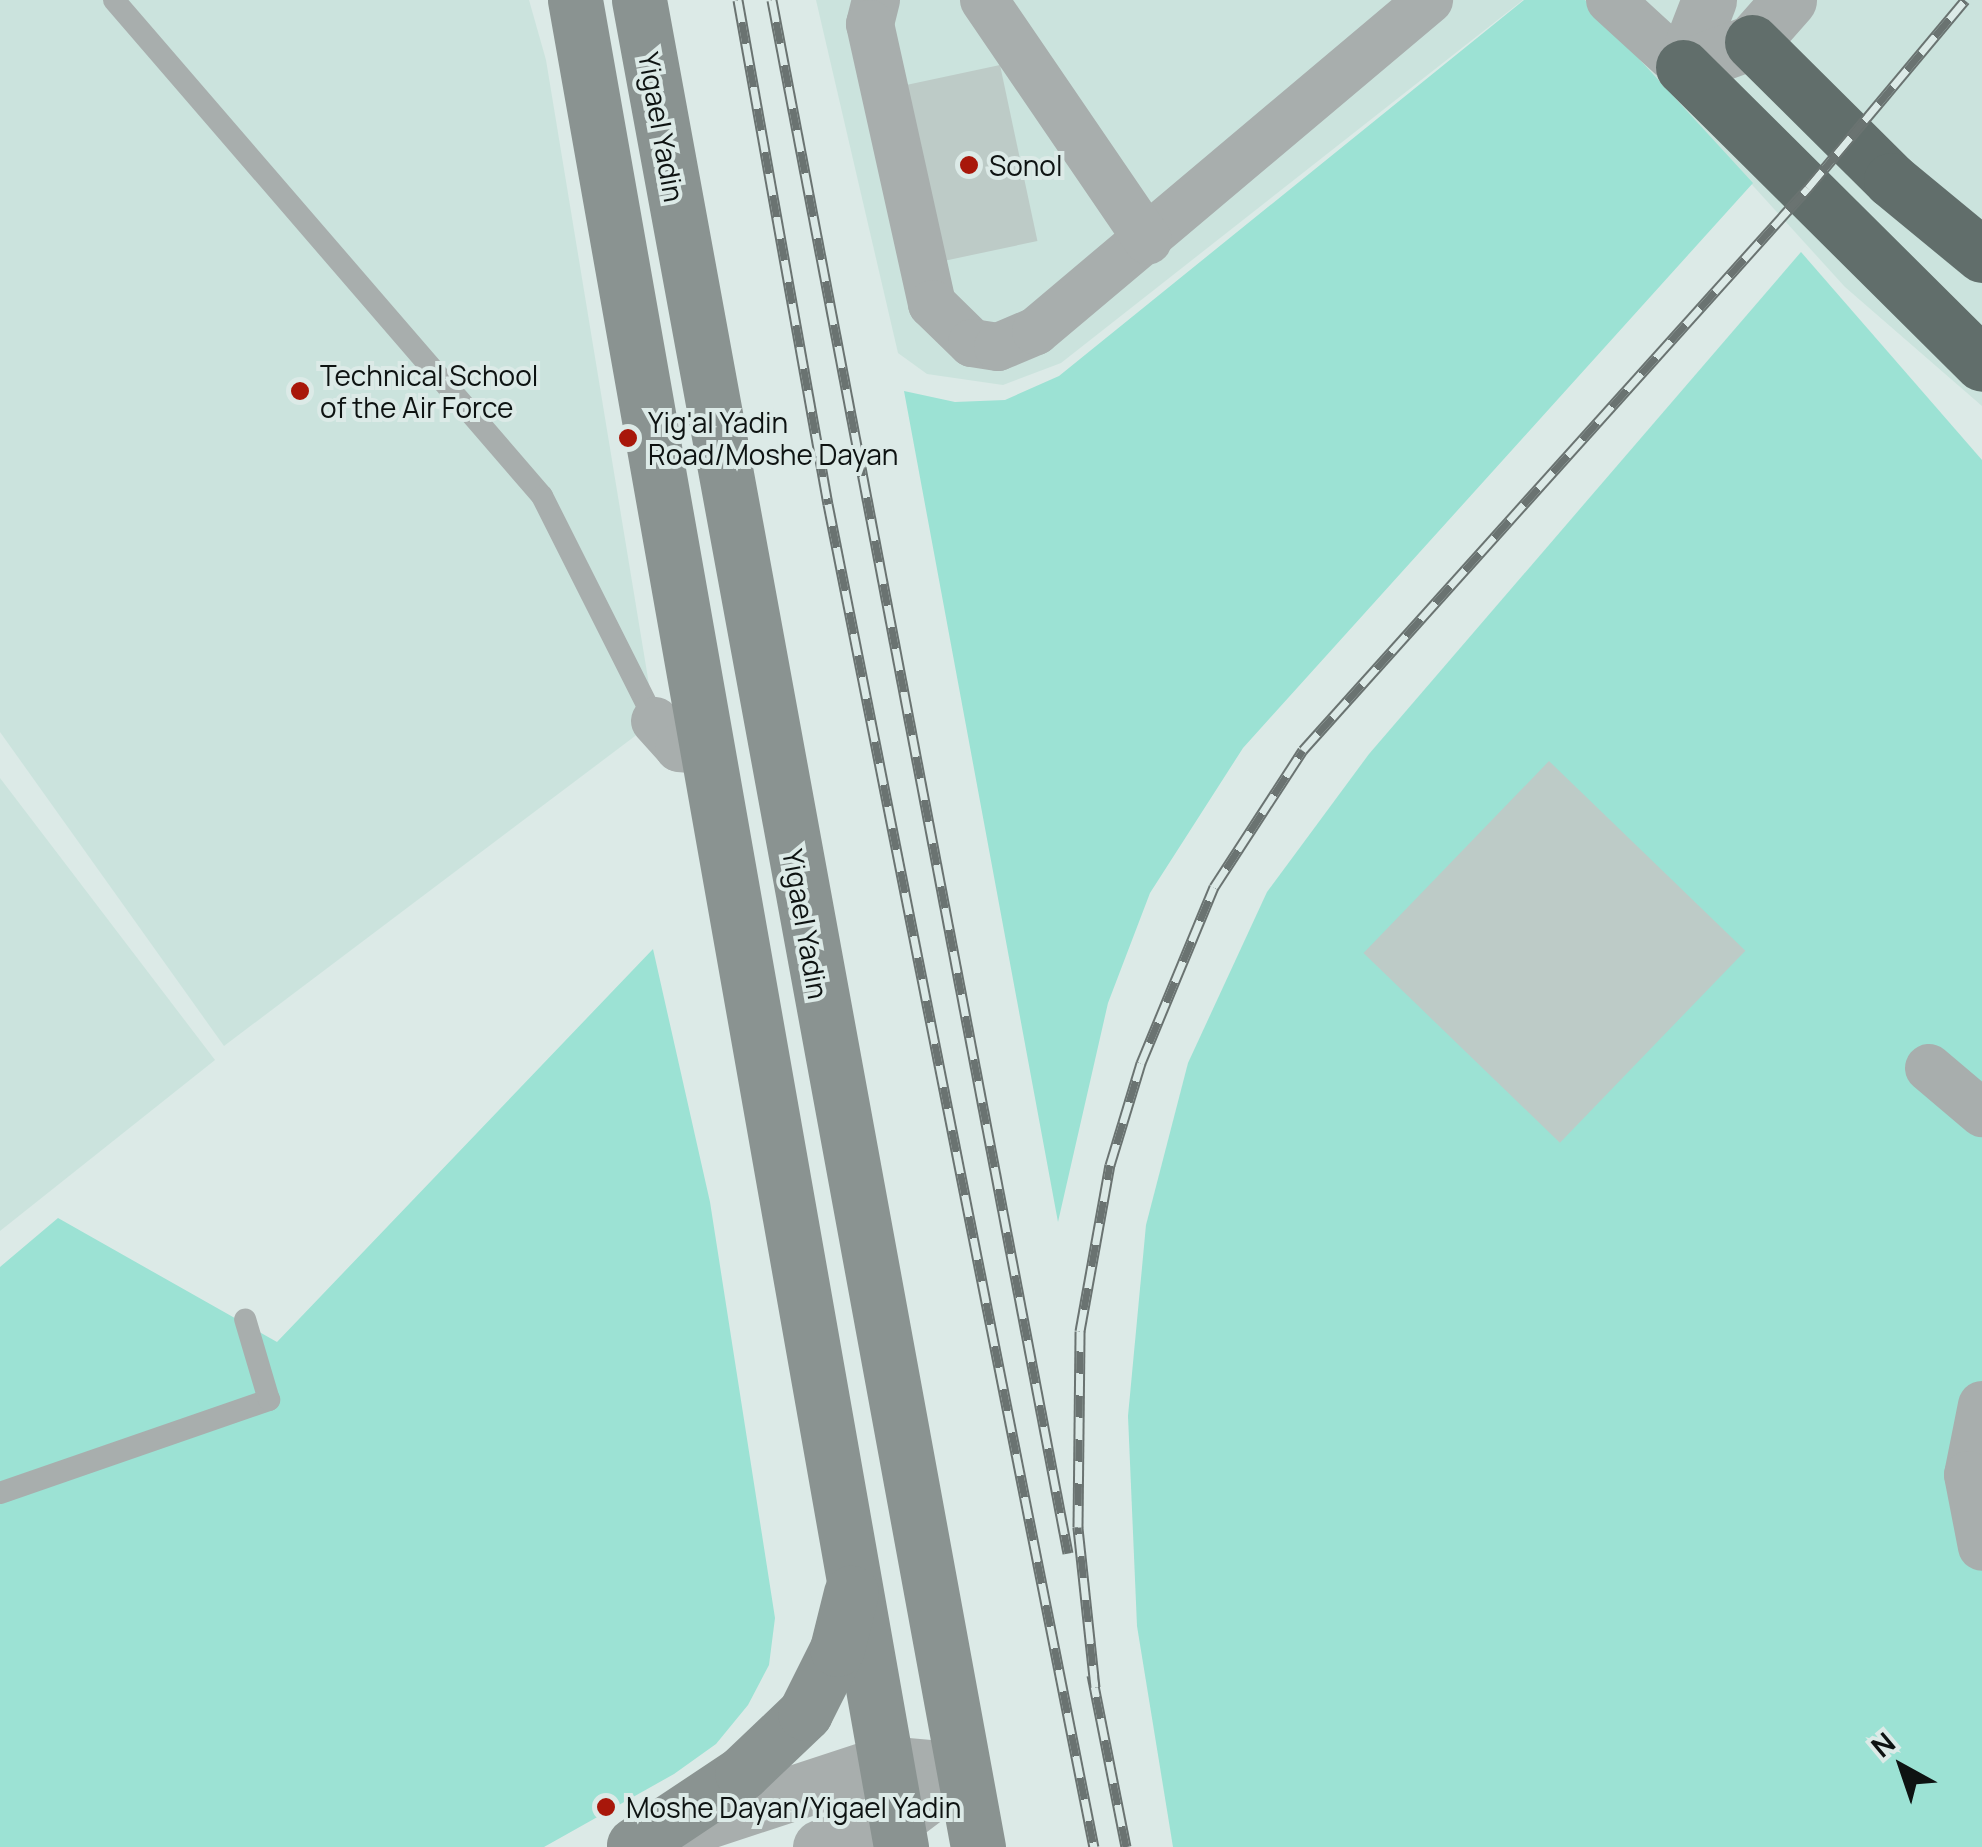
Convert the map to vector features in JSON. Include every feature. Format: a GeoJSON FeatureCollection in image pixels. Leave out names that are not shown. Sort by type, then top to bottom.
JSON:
{"type":"FeatureCollection","features":[{"type":"Feature","properties":{"kind":"highway"},"geometry":{"type":"LineString","coordinates":[[1752,42],[1891,180],[1982,255]]}},
{"type":"Feature","properties":{"kind":"highway"},"geometry":{"type":"LineString","coordinates":[[1683,67],[1982,364]]}},
{"type":"Feature","properties":{"kind":"main road"},"geometry":{"type":"LineString","coordinates":[[576,0],[704,750],[856,1571],[898,1833]]}},
{"type":"Feature","properties":{"kind":"main road","name":"Yigael Yadin"},"geometry":{"type":"LineString","coordinates":[[639,0],[978,1847]]}},
{"type":"Feature","properties":{"kind":"main road"},"geometry":{"type":"LineString","coordinates":[[631,1846],[742,1773],[805,1713],[838,1648],[856,1571]]}},
{"type":"Feature","properties":{"kind":"street"},"geometry":{"type":"LineString","coordinates":[[876,0],[870,24],[928,285],[950,325],[972,343],[1010,342],[1036,331],[1148,240],[1416,4]]}},
{"type":"Feature","properties":{"kind":"street"},"geometry":{"type":"LineString","coordinates":[[984,0],[1148,240]]}},
{"type":"Feature","properties":{"kind":"street"},"geometry":{"type":"LineString","coordinates":[[1610,0],[1683,67]]}},
{"type":"Feature","properties":{"kind":"street"},"geometry":{"type":"LineString","coordinates":[[1683,67],[1709,0],[1752,42]]}},
{"type":"Feature","properties":{"kind":"street"},"geometry":{"type":"LineString","coordinates":[[1683,67],[1752,42],[1789,0]]}},
{"type":"Feature","properties":{"kind":"street"},"geometry":{"type":"LineString","coordinates":[[655,722],[678,748],[704,750]]}},
{"type":"Feature","properties":{"kind":"street"},"geometry":{"type":"LineString","coordinates":[[1928,1068],[1982,1112]]}},
{"type":"Feature","properties":{"kind":"street"},"geometry":{"type":"LineString","coordinates":[[1982,1405],[1968,1474],[1982,1547]]}},
{"type":"Feature","properties":{"kind":"street"},"geometry":{"type":"LineString","coordinates":[[631,1846],[884,1763],[962,1770]]}},
{"type":"Feature","properties":{"kind":"street"},"geometry":{"type":"LineString","coordinates":[[820,1847],[898,1833],[962,1770]]}},
{"type":"Feature","properties":{"kind":"lane"},"geometry":{"type":"LineString","coordinates":[[114,0],[542,496],[655,722]]}},
{"type":"Feature","properties":{"kind":"lane"},"geometry":{"type":"LineString","coordinates":[[0,1493],[269,1400],[245,1318]]}},
{"type":"Feature","properties":{"kind":"shaded area","name":"Technical School of the Air Force"},"geometry":{"type":"Polygon","coordinates":[[[0,0],[529,0],[546,60],[655,721],[224,1046],[0,732],[0,0]]]}},
{"type":"Feature","properties":{"kind":"shaded area"},"geometry":{"type":"Polygon","coordinates":[[[816,0],[1523,0],[1061,363],[1003,385],[927,374],[898,353],[816,0]]]}},
{"type":"Feature","properties":{"kind":"shaded area"},"geometry":{"type":"Polygon","coordinates":[[[1584,0],[1982,0],[1982,406],[1845,287],[1584,0]]]}},
{"type":"Feature","properties":{"kind":"shaded area"},"geometry":{"type":"Polygon","coordinates":[[[0,778],[215,1060],[0,1231],[0,778]]]}},
{"type":"Feature","properties":{"kind":"green space"},"geometry":{"type":"Polygon","coordinates":[[[1524,0],[1585,0],[1753,183],[1243,748],[1150,893],[1108,1003],[1058,1222],[904,391],[955,402],[1005,400],[1059,376],[1524,0]]]}},
{"type":"Feature","properties":{"kind":"green space"},"geometry":{"type":"Polygon","coordinates":[[[1801,252],[1982,460],[1982,1847],[1173,1847],[1137,1626],[1128,1416],[1146,1225],[1188,1063],[1267,892],[1369,754],[1801,252]]]}},
{"type":"Feature","properties":{"kind":"green space"},"geometry":{"type":"Polygon","coordinates":[[[653,949],[710,1202],[775,1618],[769,1665],[748,1705],[716,1744],[674,1774],[544,1847],[0,1847],[0,1267],[58,1218],[277,1342],[653,949]]]}},
{"type":"Feature","properties":{"kind":"building","name":"Sonol"},"geometry":{"type":"Polygon","coordinates":[[[1000,65],[1037,241],[937,262],[899,86],[1000,65]]]}},
{"type":"Feature","properties":{"kind":"building"},"geometry":{"type":"Polygon","coordinates":[[[1549,761],[1745,951],[1560,1143],[1364,953],[1549,761]]]}},
{"type":"Feature","properties":{"kind":"railway"},"geometry":{"type":"LineString","coordinates":[[738,0],[828,504],[1094,1847]]}},
{"type":"Feature","properties":{"kind":"railway"},"geometry":{"type":"LineString","coordinates":[[772,0],[1068,1553]]}},
{"type":"Feature","properties":{"kind":"railway"},"geometry":{"type":"LineString","coordinates":[[1095,1687],[1078,1527],[1080,1331],[1110,1165],[1141,1063],[1214,887],[1303,750],[1808,188],[1965,0]]}},
{"type":"Feature","properties":{"kind":"railway"},"geometry":{"type":"LineString","coordinates":[[1092,1675],[1126,1847]]}},
{"type":"Feature","properties":{"kind":"place","name":"Sonol"},"geometry":{"type":"Point","coordinates":[969,165]}},
{"type":"Feature","properties":{"kind":"place","name":"Technical School of the Air Force"},"geometry":{"type":"Point","coordinates":[300,391]}},
{"type":"Feature","properties":{"kind":"place","name":"Yig'al Yadin Road/Moshe Dayan"},"geometry":{"type":"Point","coordinates":[628,438]}},
{"type":"Feature","properties":{"kind":"place","name":"Moshe Dayan/Yigael Yadin"},"geometry":{"type":"Point","coordinates":[606,1807]}}]}
